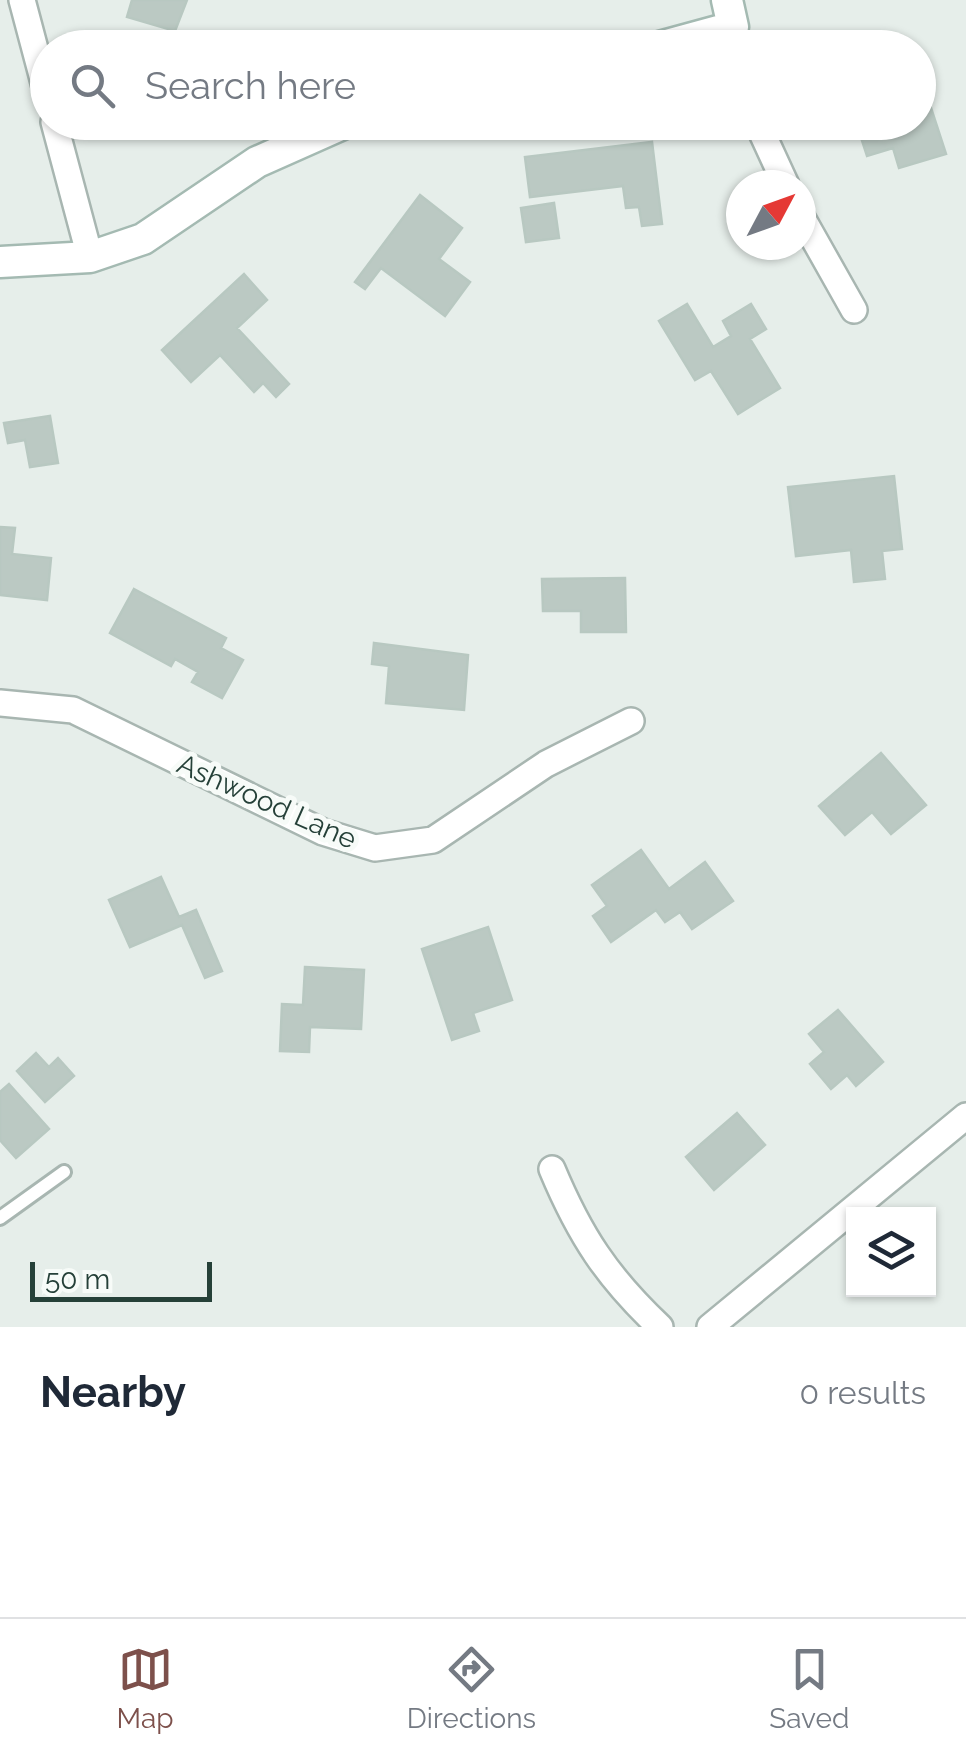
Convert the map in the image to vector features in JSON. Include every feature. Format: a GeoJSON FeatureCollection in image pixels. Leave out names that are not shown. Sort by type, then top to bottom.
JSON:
{"type":"FeatureCollection","features":[{"type":"Feature","properties":{"kind":"street"},"geometry":{"type":"LineString","coordinates":[[22,0],[30,30]]}},
{"type":"Feature","properties":{"kind":"street"},"geometry":{"type":"LineString","coordinates":[[59,140],[90,257]]}},
{"type":"Feature","properties":{"kind":"street"},"geometry":{"type":"LineString","coordinates":[[0,262],[90,257],[143,239],[192,211],[257,162],[307,140]]}},
{"type":"Feature","properties":{"kind":"street"},"geometry":{"type":"LineString","coordinates":[[766,140],[779,170]]}},
{"type":"Feature","properties":{"kind":"street"},"geometry":{"type":"LineString","coordinates":[[816,243],[854,310]]}},
{"type":"Feature","properties":{"kind":"street","name":"Ashwood Lane"},"geometry":{"type":"LineString","coordinates":[[0,703],[73,710],[323,832],[375,848],[433,840],[546,764],[631,721]]}},
{"type":"Feature","properties":{"kind":"street"},"geometry":{"type":"LineString","coordinates":[[710,1327],[966,1116]]}},
{"type":"Feature","properties":{"kind":"street"},"geometry":{"type":"LineString","coordinates":[[552,1169],[578,1230],[615,1284],[660,1327]]}},
{"type":"Feature","properties":{"kind":"lane"},"geometry":{"type":"LineString","coordinates":[[0,1218],[64,1172]]}},
{"type":"Feature","properties":{"kind":"building"},"geometry":{"type":"Polygon","coordinates":[[[132,0],[187,0],[175,30],[127,17],[132,0]]]}},
{"type":"Feature","properties":{"kind":"building"},"geometry":{"type":"Polygon","coordinates":[[[936,123],[946,154],[899,168],[893,148],[867,156],[862,140],[936,140],[936,123]]]}},
{"type":"Feature","properties":{"kind":"building"},"geometry":{"type":"Polygon","coordinates":[[[652,142],[662,224],[642,226],[639,207],[626,208],[623,186],[530,197],[525,157],[652,142]]]}},
{"type":"Feature","properties":{"kind":"building"},"geometry":{"type":"Polygon","coordinates":[[[420,195],[462,228],[439,259],[470,282],[445,316],[381,268],[365,289],[355,282],[420,195]]]}},
{"type":"Feature","properties":{"kind":"building"},"geometry":{"type":"Polygon","coordinates":[[[554,203],[559,238],[526,242],[521,208],[554,203]]]}},
{"type":"Feature","properties":{"kind":"building"},"geometry":{"type":"Polygon","coordinates":[[[244,274],[267,300],[237,328],[289,384],[276,397],[263,383],[254,392],[220,355],[191,382],[162,350],[244,274]]]}},
{"type":"Feature","properties":{"kind":"building"},"geometry":{"type":"Polygon","coordinates":[[[687,304],[713,347],[731,336],[723,321],[751,304],[766,329],[750,339],[780,388],[738,414],[711,371],[695,380],[659,321],[687,304]]]}},
{"type":"Feature","properties":{"kind":"building"},"geometry":{"type":"Polygon","coordinates":[[[50,416],[58,463],[30,467],[25,440],[8,443],[4,423],[50,416]]]}},
{"type":"Feature","properties":{"kind":"building"},"geometry":{"type":"Polygon","coordinates":[[[894,476],[902,549],[882,551],[885,579],[854,582],[851,550],[796,556],[788,487],[894,476]]]}},
{"type":"Feature","properties":{"kind":"building"},"geometry":{"type":"Polygon","coordinates":[[[0,527],[15,528],[12,554],[51,558],[47,600],[0,595],[0,527]]]}},
{"type":"Feature","properties":{"kind":"building"},"geometry":{"type":"Polygon","coordinates":[[[625,578],[626,632],[581,632],[581,611],[543,611],[542,579],[625,578]]]}},
{"type":"Feature","properties":{"kind":"building"},"geometry":{"type":"Polygon","coordinates":[[[134,589],[226,638],[221,648],[243,660],[222,698],[192,682],[198,672],[175,659],[171,666],[110,633],[134,589]]]}},
{"type":"Feature","properties":{"kind":"building"},"geometry":{"type":"Polygon","coordinates":[[[374,643],[468,655],[464,710],[386,703],[389,666],[372,664],[374,643]]]}},
{"type":"Feature","properties":{"kind":"building"},"geometry":{"type":"Polygon","coordinates":[[[881,753],[926,805],[891,834],[872,812],[845,835],[819,806],[881,753]]]}},
{"type":"Feature","properties":{"kind":"building"},"geometry":{"type":"Polygon","coordinates":[[[641,850],[669,889],[705,862],[733,901],[692,929],[680,912],[665,922],[656,910],[611,942],[593,916],[607,906],[592,885],[641,850]]]}},
{"type":"Feature","properties":{"kind":"building"},"geometry":{"type":"Polygon","coordinates":[[[161,877],[179,917],[196,910],[222,971],[205,978],[182,925],[130,947],[109,900],[161,877]]]}},
{"type":"Feature","properties":{"kind":"building"},"geometry":{"type":"Polygon","coordinates":[[[488,927],[512,1000],[473,1013],[479,1031],[452,1040],[422,949],[488,927]]]}},
{"type":"Feature","properties":{"kind":"building"},"geometry":{"type":"Polygon","coordinates":[[[305,967],[364,970],[361,1029],[310,1027],[309,1052],[280,1051],[282,1004],[303,1005],[305,967]]]}},
{"type":"Feature","properties":{"kind":"building"},"geometry":{"type":"Polygon","coordinates":[[[838,1010],[883,1062],[856,1086],[847,1075],[831,1089],[810,1064],[824,1052],[809,1034],[838,1010]]]}},
{"type":"Feature","properties":{"kind":"building"},"geometry":{"type":"Polygon","coordinates":[[[36,1053],[49,1067],[58,1058],[74,1076],[45,1102],[17,1071],[36,1053]]]}},
{"type":"Feature","properties":{"kind":"building"},"geometry":{"type":"Polygon","coordinates":[[[9,1084],[49,1129],[16,1158],[0,1140],[0,1092],[9,1084]]]}},
{"type":"Feature","properties":{"kind":"building"},"geometry":{"type":"Polygon","coordinates":[[[737,1113],[765,1145],[714,1190],[686,1157],[737,1113]]]}}]}
